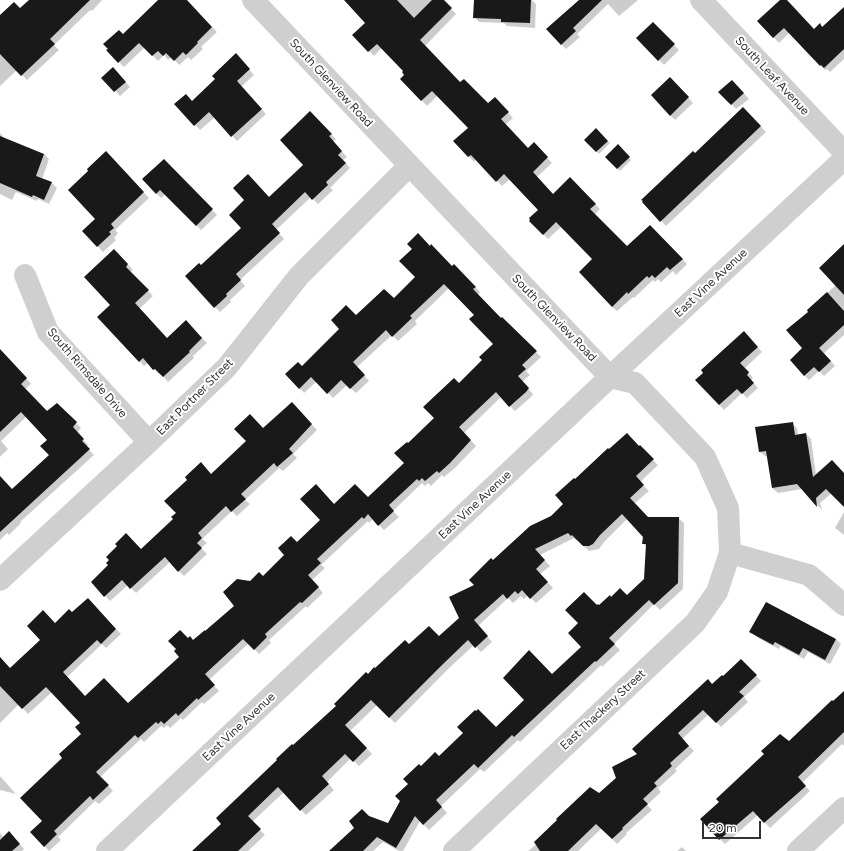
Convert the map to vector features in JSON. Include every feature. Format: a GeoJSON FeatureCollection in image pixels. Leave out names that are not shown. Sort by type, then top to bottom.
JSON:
{"type":"FeatureCollection","features":[{"type":"Feature","properties":{"kind":"street","name":"South Glenview Road"},"geometry":{"type":"LineString","coordinates":[[253,0],[610,377]]}},
{"type":"Feature","properties":{"kind":"street","name":"South Leaf Avenue"},"geometry":{"type":"LineString","coordinates":[[700,0],[844,152]]}},
{"type":"Feature","properties":{"kind":"street","name":"East Vine Avenue"},"geometry":{"type":"LineString","coordinates":[[107,851],[610,377],[844,159]]}},
{"type":"Feature","properties":{"kind":"street","name":"East Portner Street"},"geometry":{"type":"LineString","coordinates":[[0,580],[149,442],[227,367],[299,276],[409,166]]}},
{"type":"Feature","properties":{"kind":"street","name":"South Rimsdale Drive"},"geometry":{"type":"LineString","coordinates":[[25,275],[48,332],[149,442]]}},
{"type":"Feature","properties":{"kind":"street"},"geometry":{"type":"LineString","coordinates":[[610,377],[635,383],[704,457],[728,508],[730,553],[809,575],[844,605]]}},
{"type":"Feature","properties":{"kind":"street","name":"East Thackery Street"},"geometry":{"type":"LineString","coordinates":[[454,851],[695,623],[718,592],[730,553]]}},
{"type":"Feature","properties":{"kind":"street"},"geometry":{"type":"LineString","coordinates":[[798,851],[844,808]]}},
{"type":"Feature","properties":{"kind":"building"},"geometry":{"type":"Polygon","coordinates":[[[29,0],[90,0],[50,39],[55,44],[21,76],[0,54],[0,15],[14,2],[20,8],[29,0]]]}},
{"type":"Feature","properties":{"kind":"building"},"geometry":{"type":"Polygon","coordinates":[[[158,0],[187,0],[212,27],[186,55],[183,52],[174,61],[166,53],[163,56],[158,51],[152,56],[139,43],[118,63],[106,50],[108,49],[103,44],[119,30],[123,34],[158,0]]]}},
{"type":"Feature","properties":{"kind":"building"},"geometry":{"type":"Polygon","coordinates":[[[344,0],[397,0],[414,18],[432,0],[444,0],[452,8],[420,40],[460,82],[464,79],[488,103],[495,97],[509,112],[501,119],[528,148],[534,142],[548,157],[533,172],[553,194],[570,177],[596,204],[590,209],[627,246],[650,225],[683,259],[670,270],[667,267],[655,278],[652,275],[649,278],[647,276],[628,294],[627,292],[612,307],[579,272],[592,259],[556,222],[543,235],[529,221],[529,218],[538,210],[504,174],[496,182],[471,155],[468,157],[453,141],[468,128],[432,91],[421,101],[400,79],[404,75],[402,72],[403,71],[377,44],[368,52],[352,35],[365,23],[344,0]]]}},
{"type":"Feature","properties":{"kind":"building"},"geometry":{"type":"Polygon","coordinates":[[[474,0],[531,0],[530,23],[501,22],[501,19],[473,18],[474,0]]]}},
{"type":"Feature","properties":{"kind":"building"},"geometry":{"type":"Polygon","coordinates":[[[579,0],[602,0],[573,28],[576,31],[561,45],[546,29],[579,0]]]}},
{"type":"Feature","properties":{"kind":"building"},"geometry":{"type":"Polygon","coordinates":[[[780,0],[787,0],[814,29],[820,23],[822,27],[844,7],[844,49],[824,68],[821,65],[820,66],[784,28],[773,38],[757,21],[780,0]]]}},
{"type":"Feature","properties":{"kind":"building"},"geometry":{"type":"Polygon","coordinates":[[[653,22],[675,44],[658,61],[636,38],[653,22]]]}},
{"type":"Feature","properties":{"kind":"building"},"geometry":{"type":"Polygon","coordinates":[[[236,53],[250,69],[237,81],[262,109],[231,137],[209,112],[194,126],[174,104],[186,94],[192,101],[215,79],[212,76],[236,53]]]}},
{"type":"Feature","properties":{"kind":"building"},"geometry":{"type":"Polygon","coordinates":[[[113,67],[126,82],[114,92],[101,78],[113,67]]]}},
{"type":"Feature","properties":{"kind":"building"},"geometry":{"type":"Polygon","coordinates":[[[670,77],[689,97],[670,116],[651,95],[670,77]]]}},
{"type":"Feature","properties":{"kind":"building"},"geometry":{"type":"Polygon","coordinates":[[[732,80],[744,93],[731,105],[718,92],[732,80]]]}},
{"type":"Feature","properties":{"kind":"building"},"geometry":{"type":"Polygon","coordinates":[[[743,107],[761,126],[660,222],[641,200],[693,151],[695,153],[743,107]]]}},
{"type":"Feature","properties":{"kind":"building"},"geometry":{"type":"Polygon","coordinates":[[[310,111],[332,134],[329,136],[342,151],[338,155],[346,163],[326,182],[328,185],[312,200],[305,192],[272,224],[280,233],[236,274],[241,280],[214,308],[185,276],[199,263],[201,265],[241,228],[229,215],[244,200],[233,188],[248,174],[269,197],[303,165],[280,140],[310,111]]]}},
{"type":"Feature","properties":{"kind":"building"},"geometry":{"type":"Polygon","coordinates":[[[596,128],[608,141],[596,152],[584,140],[596,128]]]}},
{"type":"Feature","properties":{"kind":"building"},"geometry":{"type":"Polygon","coordinates":[[[0,136],[44,154],[36,176],[52,182],[44,200],[33,195],[32,197],[0,183],[0,136]]]}},
{"type":"Feature","properties":{"kind":"building"},"geometry":{"type":"Polygon","coordinates":[[[618,144],[630,157],[617,169],[605,157],[618,144]]]}},
{"type":"Feature","properties":{"kind":"building"},"geometry":{"type":"Polygon","coordinates":[[[106,151],[144,192],[111,224],[114,228],[109,232],[111,234],[97,247],[82,231],[95,219],[68,190],[106,151]]]}},
{"type":"Feature","properties":{"kind":"building"},"geometry":{"type":"Polygon","coordinates":[[[164,159],[213,209],[196,226],[160,190],[156,194],[142,179],[164,159]]]}},
{"type":"Feature","properties":{"kind":"building"},"geometry":{"type":"Polygon","coordinates":[[[418,233],[452,266],[454,264],[476,287],[473,289],[501,318],[502,317],[537,351],[522,365],[526,369],[518,376],[529,388],[509,407],[496,392],[459,427],[471,440],[450,463],[439,473],[437,471],[425,481],[422,478],[419,481],[417,479],[389,505],[394,511],[378,526],[368,514],[364,519],[362,517],[317,559],[321,563],[308,575],[319,587],[265,634],[267,637],[254,650],[243,639],[205,674],[215,685],[198,700],[197,698],[178,716],[176,713],[164,724],[161,721],[158,724],[156,722],[138,738],[135,735],[96,772],[109,785],[93,800],[90,796],[54,831],[57,834],[44,847],[30,832],[42,821],[20,798],[62,758],[59,754],[81,734],[75,727],[80,723],[46,687],[22,709],[0,686],[0,657],[10,668],[40,640],[27,626],[43,610],[55,623],[69,609],[72,612],[88,598],[116,629],[101,644],[97,640],[63,672],[85,696],[104,678],[128,703],[179,657],[174,651],[176,649],[168,641],[180,630],[188,638],[190,636],[193,640],[205,631],[234,606],[223,592],[237,579],[250,581],[259,572],[263,576],[284,555],[278,548],[291,536],[297,542],[320,520],[300,499],[316,484],[334,504],[355,484],[368,497],[404,463],[394,453],[407,442],[408,443],[434,418],[423,407],[454,378],[459,383],[482,360],[479,357],[493,344],[469,319],[474,315],[444,284],[410,316],[412,318],[392,337],[386,330],[353,362],[365,375],[350,389],[341,380],[327,394],[311,377],[299,389],[285,374],[298,362],[302,366],[339,329],[331,320],[346,305],[356,315],[384,289],[394,298],[415,277],[399,261],[412,249],[407,244],[418,233]]]}},
{"type":"Feature","properties":{"kind":"building"},"geometry":{"type":"Polygon","coordinates":[[[844,244],[844,295],[819,268],[844,244]]]}},
{"type":"Feature","properties":{"kind":"building"},"geometry":{"type":"Polygon","coordinates":[[[114,249],[128,264],[126,267],[149,290],[135,303],[167,338],[186,320],[202,338],[189,351],[190,352],[163,377],[155,369],[153,370],[143,358],[139,362],[97,317],[110,305],[84,277],[114,249]]]}},
{"type":"Feature","properties":{"kind":"building"},"geometry":{"type":"Polygon","coordinates":[[[827,292],[844,311],[844,325],[819,348],[831,361],[819,372],[814,367],[804,376],[790,360],[802,348],[786,330],[808,312],[807,310],[827,292]]]}},
{"type":"Feature","properties":{"kind":"building"},"geometry":{"type":"Polygon","coordinates":[[[744,331],[758,347],[740,363],[749,372],[747,375],[754,383],[742,394],[737,389],[719,405],[695,380],[703,373],[701,370],[744,331]]]}},
{"type":"Feature","properties":{"kind":"building"},"geometry":{"type":"Polygon","coordinates":[[[0,349],[27,378],[21,384],[47,411],[57,403],[77,422],[73,427],[84,439],[82,441],[90,449],[0,532],[0,476],[12,489],[49,455],[40,446],[47,440],[21,412],[0,432],[0,349]]]}},
{"type":"Feature","properties":{"kind":"building"},"geometry":{"type":"Polygon","coordinates":[[[292,402],[312,424],[289,449],[293,453],[277,467],[274,463],[241,494],[246,499],[231,512],[226,506],[198,533],[202,538],[197,543],[202,548],[178,572],[165,557],[130,589],[122,580],[104,597],[91,582],[108,565],[106,563],[109,560],[106,557],[117,546],[115,544],[126,533],[141,549],[173,519],[171,517],[176,513],[164,501],[187,480],[185,477],[201,462],[211,474],[246,441],[234,429],[250,414],[263,428],[292,402]]]}},
{"type":"Feature","properties":{"kind":"building"},"geometry":{"type":"Polygon","coordinates":[[[793,422],[795,435],[806,433],[813,477],[832,460],[844,473],[844,507],[826,489],[816,498],[817,507],[797,484],[772,488],[766,451],[759,452],[755,427],[793,422]]]}},
{"type":"Feature","properties":{"kind":"building"},"geometry":{"type":"Polygon","coordinates":[[[627,433],[654,459],[636,476],[644,485],[630,498],[648,517],[679,517],[678,583],[654,605],[649,600],[609,638],[615,644],[514,737],[512,735],[478,768],[474,764],[436,800],[442,807],[423,825],[415,816],[396,848],[377,837],[363,851],[329,851],[354,828],[349,821],[362,809],[369,816],[388,823],[400,801],[395,796],[408,784],[403,779],[419,764],[421,766],[435,752],[439,756],[463,733],[457,727],[475,710],[476,711],[478,709],[496,727],[524,700],[503,678],[529,650],[552,674],[581,647],[568,633],[578,623],[565,610],[584,592],[597,605],[599,605],[610,595],[611,597],[620,588],[627,595],[644,579],[646,544],[642,544],[643,537],[622,514],[600,535],[593,544],[589,546],[583,546],[568,533],[535,549],[545,560],[536,569],[548,582],[530,599],[522,590],[518,594],[515,591],[507,599],[503,594],[474,620],[488,636],[475,648],[468,640],[389,718],[371,700],[345,725],[367,748],[353,762],[345,754],[322,776],[329,784],[300,811],[278,787],[248,816],[261,829],[238,851],[192,851],[221,824],[216,818],[292,744],[293,745],[336,706],[334,704],[366,672],[368,674],[405,640],[409,644],[429,626],[439,636],[459,618],[449,597],[474,585],[469,580],[491,558],[493,560],[530,526],[551,516],[563,504],[555,495],[627,433]]]}},
{"type":"Feature","properties":{"kind":"building"},"geometry":{"type":"Polygon","coordinates":[[[766,602],[836,639],[825,660],[803,648],[799,655],[775,642],[773,645],[749,632],[766,602]]]}},
{"type":"Feature","properties":{"kind":"building"},"geometry":{"type":"Polygon","coordinates":[[[741,659],[757,675],[739,692],[744,696],[716,723],[703,710],[678,733],[689,746],[670,763],[672,766],[654,783],[657,786],[643,799],[648,804],[622,828],[623,829],[612,839],[596,824],[568,851],[540,851],[534,842],[557,820],[556,819],[590,787],[599,793],[616,778],[612,767],[637,754],[632,749],[708,679],[712,684],[741,659]]]}},
{"type":"Feature","properties":{"kind":"building"},"geometry":{"type":"Polygon","coordinates":[[[844,691],[844,732],[798,777],[806,786],[764,823],[753,811],[719,840],[700,819],[719,802],[716,799],[764,754],[761,751],[780,734],[789,741],[832,700],[833,701],[844,691]]]}},
{"type":"Feature","properties":{"kind":"building"},"geometry":{"type":"Polygon","coordinates":[[[9,831],[20,844],[12,851],[0,851],[0,840],[9,831]]]}}]}
